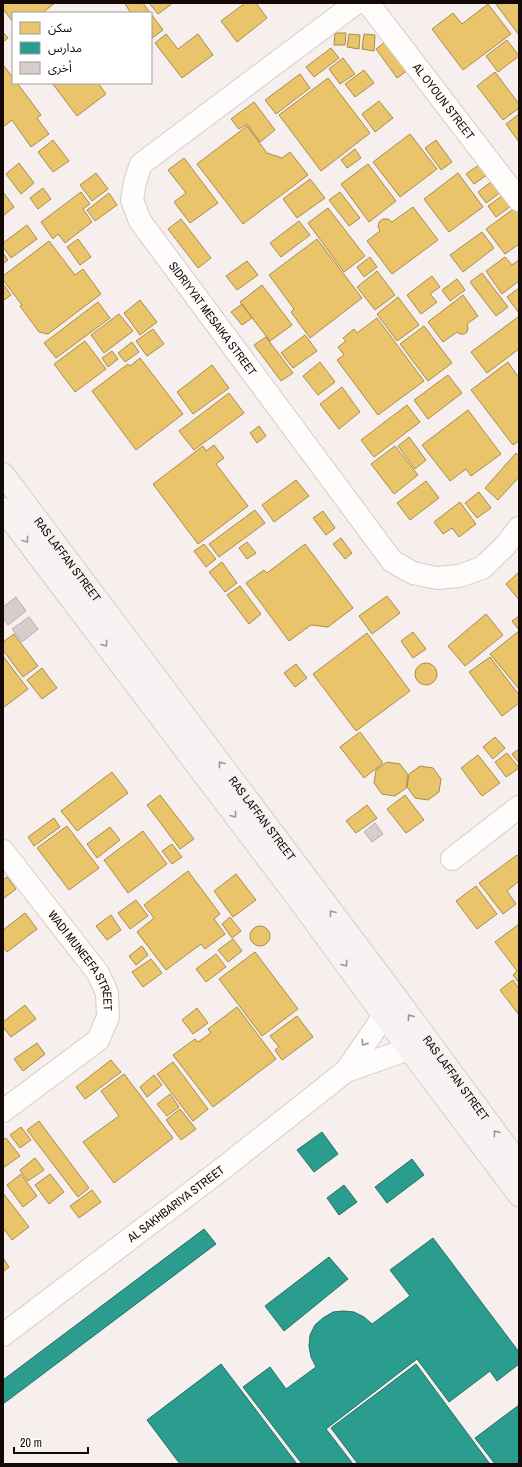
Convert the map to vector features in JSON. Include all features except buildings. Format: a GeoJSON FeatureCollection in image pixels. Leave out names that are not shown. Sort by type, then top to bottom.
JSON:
{"type":"FeatureCollection","features":[{"type":"Feature","properties":{"kind":"street","name":"SIDRIYYAT MESAIKA STREET"},"geometry":{"type":"LineString","coordinates":[[356,3],[141,164],[135,182],[132,200],[140,221],[392,561],[413,573],[436,578],[459,576],[482,568],[505,546],[519,528]]}},
{"type":"Feature","properties":{"kind":"street","name":"AL OYOUN STREET"},"geometry":{"type":"LineString","coordinates":[[368,3],[519,200]]}},
{"type":"Feature","properties":{"kind":"street","name":"RAS LAFFAN STREET"},"geometry":{"type":"LineString","coordinates":[[3,474],[393,993],[519,1164]]}},
{"type":"Feature","properties":{"kind":"street","name":"RAS LAFFAN STREET"},"geometry":{"type":"LineString","coordinates":[[3,509],[519,1195]]}},
{"type":"Feature","properties":{"kind":"street"},"geometry":{"type":"LineString","coordinates":[[452,860],[519,807]]}},
{"type":"Feature","properties":{"kind":"street","name":"WADI MUNEEFA STREET"},"geometry":{"type":"LineString","coordinates":[[3,851],[98,973],[107,993],[108,1017],[98,1040],[3,1111]]}},
{"type":"Feature","properties":{"kind":"street","name":"AL SAKHBARIYA STREET"},"geometry":{"type":"LineString","coordinates":[[3,1334],[222,1169],[346,1071],[384,1016]]}},
{"type":"Feature","properties":{"kind":"street","name":"AL SAKHBARIYA STREET"},"geometry":{"type":"LineString","coordinates":[[346,1071],[409,1049]]}}]}
